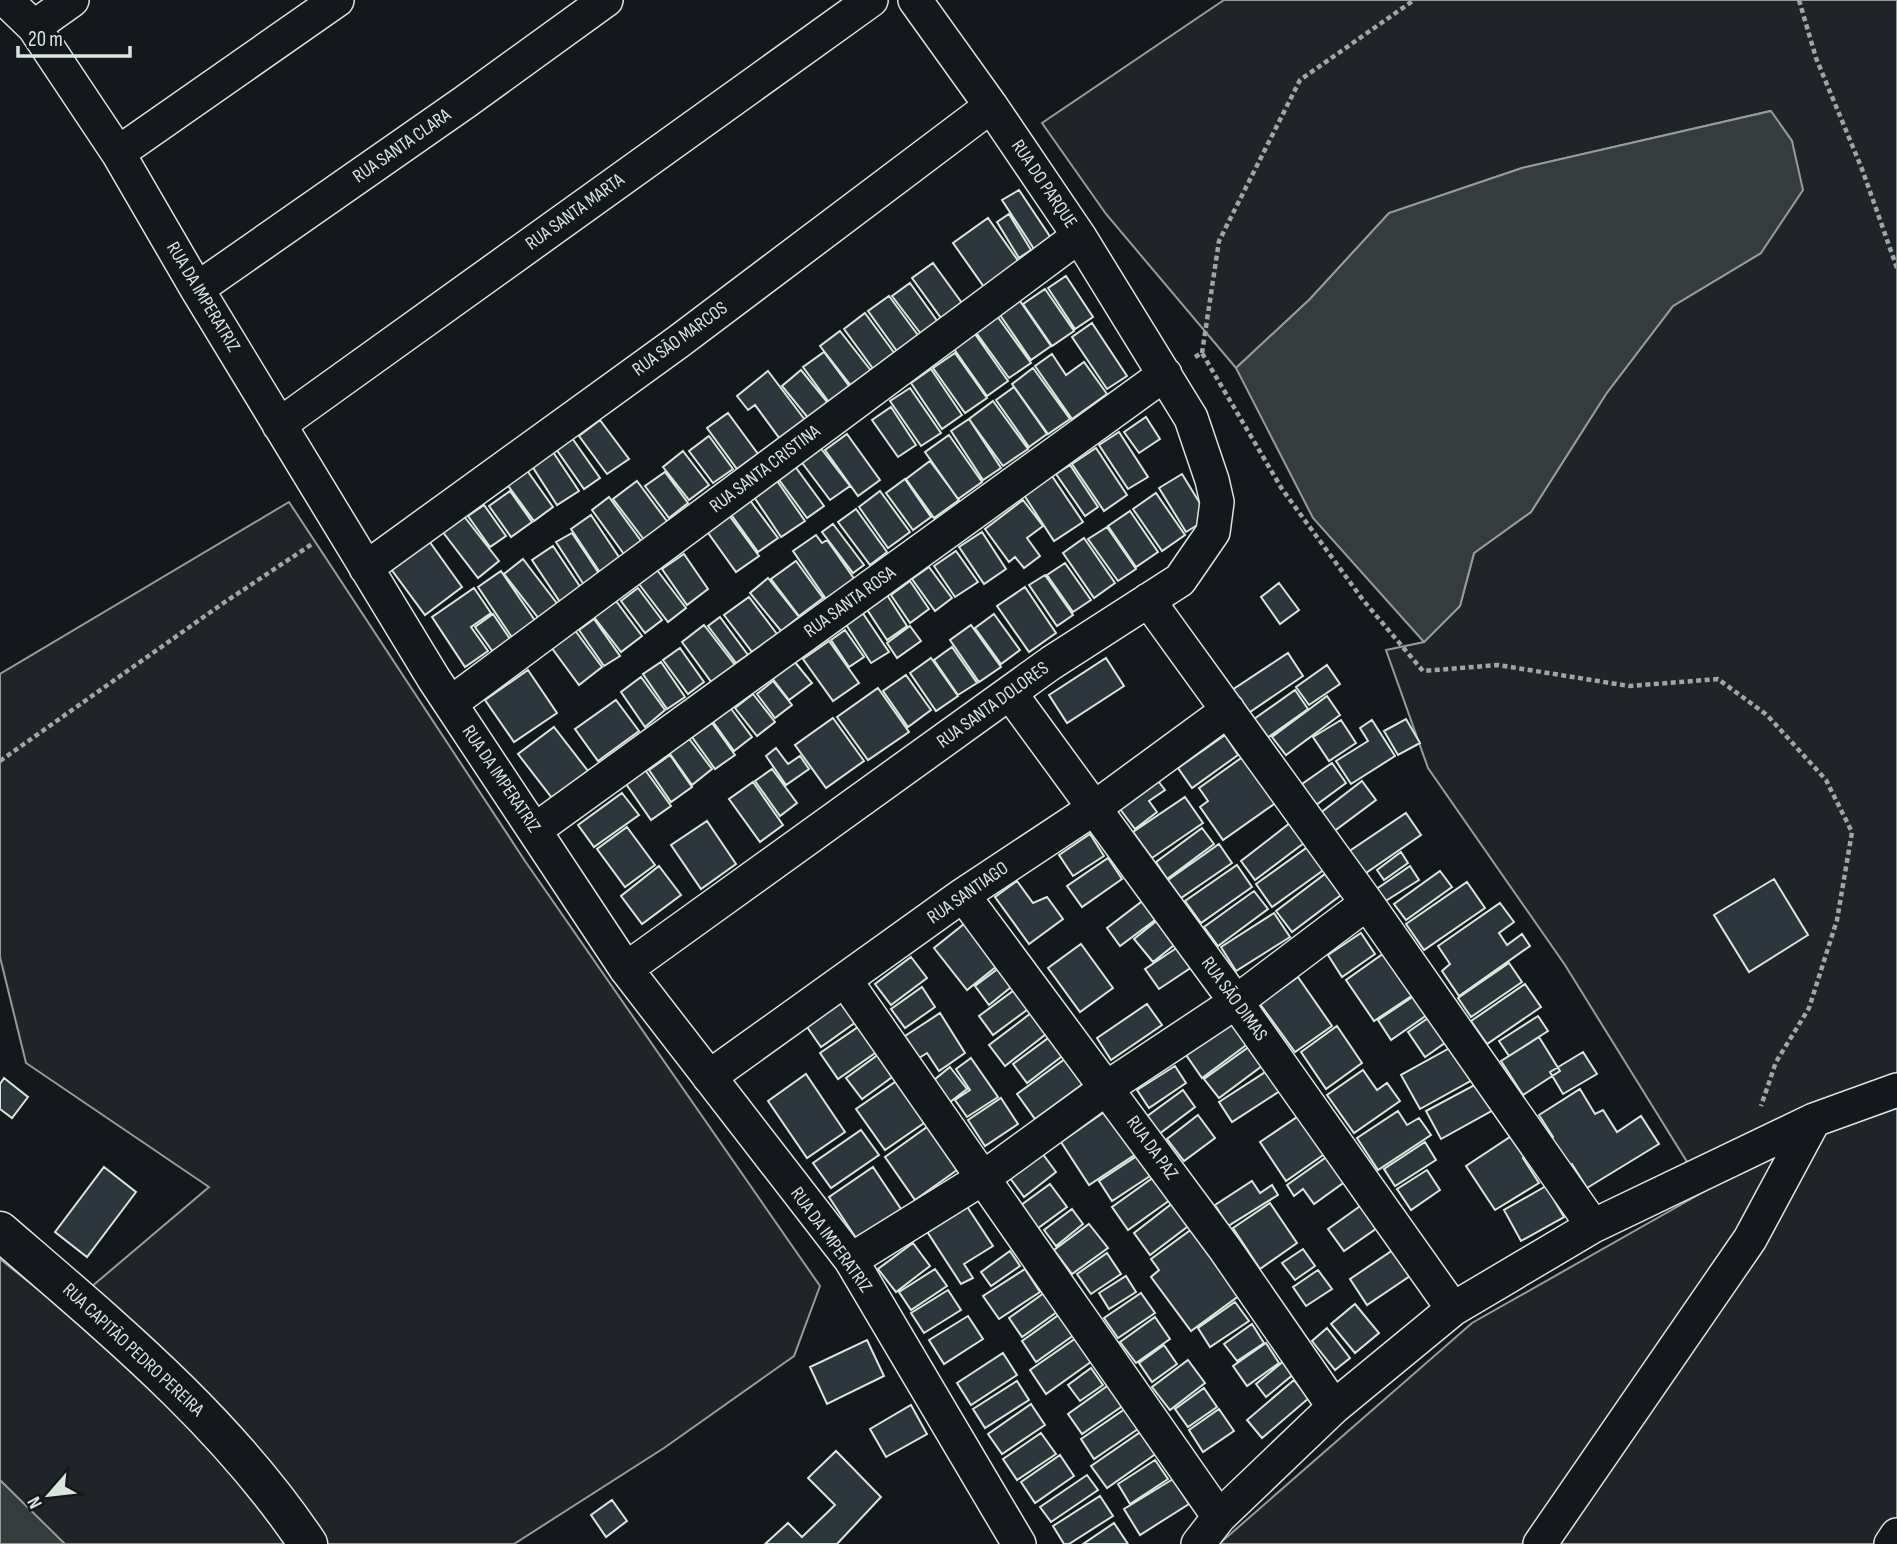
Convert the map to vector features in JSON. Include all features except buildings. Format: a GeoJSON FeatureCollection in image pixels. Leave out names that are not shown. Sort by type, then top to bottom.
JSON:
{"type":"FeatureCollection","features":[{"type":"Feature","properties":{"kind":"street","name":"RUA DA IMPERATRIZ"},"geometry":{"type":"LineString","coordinates":[[6,0],[34,27],[118,153],[366,568],[451,703],[626,969],[850,1260],[1019,1544]]}},
{"type":"Feature","properties":{"kind":"street"},"geometry":{"type":"LineString","coordinates":[[34,27],[72,0]]}},
{"type":"Feature","properties":{"kind":"street"},"geometry":{"type":"LineString","coordinates":[[118,153],[337,0]]}},
{"type":"Feature","properties":{"kind":"street","name":"RUA SANTA CLARA"},"geometry":{"type":"LineString","coordinates":[[197,289],[606,0]]}},
{"type":"Feature","properties":{"kind":"street","name":"RUA SANTA MARTA"},"geometry":{"type":"LineString","coordinates":[[279,425],[871,0]]}},
{"type":"Feature","properties":{"kind":"street","name":"RUA DO PARQUE"},"geometry":{"type":"LineString","coordinates":[[915,0],[1079,236],[1165,374]]}},
{"type":"Feature","properties":{"kind":"street","name":"RUA SÃO MARCOS"},"geometry":{"type":"LineString","coordinates":[[366,568],[678,342],[991,106]]}},
{"type":"Feature","properties":{"kind":"street","name":"RUA SANTA CRISTINA"},"geometry":{"type":"LineString","coordinates":[[451,703],[1079,236]]}},
{"type":"Feature","properties":{"kind":"street","name":"RUA SANTA DOLORES"},"geometry":{"type":"LineString","coordinates":[[626,969],[1010,693],[1180,579],[1213,532],[1217,502],[1191,418],[1165,374]]}},
{"type":"Feature","properties":{"kind":"street","name":"RUA SANTA ROSA"},"geometry":{"type":"LineString","coordinates":[[535,830],[1165,374]]}},
{"type":"Feature","properties":{"kind":"street"},"geometry":{"type":"LineString","coordinates":[[1148,600],[1367,903],[1593,1226]]}},
{"type":"Feature","properties":{"kind":"street","name":"RUA SÃO DIMAS"},"geometry":{"type":"LineString","coordinates":[[1010,693],[1236,1002],[1453,1309]]}},
{"type":"Feature","properties":{"kind":"street","name":"RUA SANTIAGO"},"geometry":{"type":"LineString","coordinates":[[709,1077],[963,895],[1093,809],[1228,710]]}},
{"type":"Feature","properties":{"kind":"street","name":"RUA DA PAZ"},"geometry":{"type":"LineString","coordinates":[[963,895],[1108,1087],[1225,1249],[1334,1407]]}},
{"type":"Feature","properties":{"kind":"street"},"geometry":{"type":"LineString","coordinates":[[850,1260],[982,1178],[1108,1087],[1236,1002],[1367,903]]}},
{"type":"Feature","properties":{"kind":"street"},"geometry":{"type":"LineString","coordinates":[[845,980],[1219,1517]]}},
{"type":"Feature","properties":{"kind":"street"},"geometry":{"type":"LineString","coordinates":[[1198,1544],[1219,1517],[1334,1407],[1453,1309],[1593,1226],[1814,1120],[1897,1090]]}},
{"type":"Feature","properties":{"kind":"street"},"geometry":{"type":"LineString","coordinates":[[1540,1544],[1750,1239],[1814,1120]]}},
{"type":"Feature","properties":{"kind":"street","name":"RUA CAPITÃO PEDRO PEREIRA"},"geometry":{"type":"LineString","coordinates":[[0,1231],[134,1347],[195,1405],[281,1504],[307,1544]]}},
{"type":"Feature","properties":{"kind":"street"},"geometry":{"type":"LineString","coordinates":[[1891,1544],[1897,1535]]}},
{"type":"Feature","properties":{"kind":"path"},"geometry":{"type":"LineString","coordinates":[[1414,0],[1300,80],[1219,241],[1202,353],[1282,489],[1363,600],[1423,671],[1498,665],[1629,686],[1718,679],[1767,715],[1826,780],[1852,832],[1837,920],[1809,1008],[1776,1062],[1745,1153]]}},
{"type":"Feature","properties":{"kind":"path"},"geometry":{"type":"LineString","coordinates":[[1799,0],[1816,58],[1862,169],[1897,268]]}},
{"type":"Feature","properties":{"kind":"path"},"geometry":{"type":"LineString","coordinates":[[1165,374],[1202,353]]}},
{"type":"Feature","properties":{"kind":"path"},"geometry":{"type":"LineString","coordinates":[[0,761],[222,604],[340,526]]}},
{"type":"Feature","properties":{"kind":"shaded area"},"geometry":{"type":"Polygon","coordinates":[[[1224,0],[1897,0],[1897,1544],[1219,1544],[1472,1323],[1705,1191],[1565,965],[1428,768],[1386,650],[1424,642],[1460,606],[1474,553],[1531,512],[1606,394],[1673,306],[1761,253],[1792,141],[1770,111],[1522,168],[1389,213],[1310,299],[1236,368],[1106,214],[1042,123],[1224,0]]]}},
{"type":"Feature","properties":{"kind":"shaded area"},"geometry":{"type":"Polygon","coordinates":[[[1771,111],[1792,141],[1803,190],[1761,253],[1673,306],[1606,394],[1531,512],[1474,553],[1460,606],[1424,642],[1313,518],[1236,368],[1310,299],[1389,213],[1522,168],[1771,111]]]}},
{"type":"Feature","properties":{"kind":"shaded area"},"geometry":{"type":"Polygon","coordinates":[[[289,502],[525,861],[820,1286],[794,1356],[664,1448],[514,1544],[44,1544],[0,1499],[0,1259],[64,1310],[209,1187],[26,1063],[0,957],[0,674],[289,502]]]}},
{"type":"Feature","properties":{"kind":"shaded area"},"geometry":{"type":"Polygon","coordinates":[[[0,1480],[65,1544],[0,1544],[0,1480]]]}}]}
